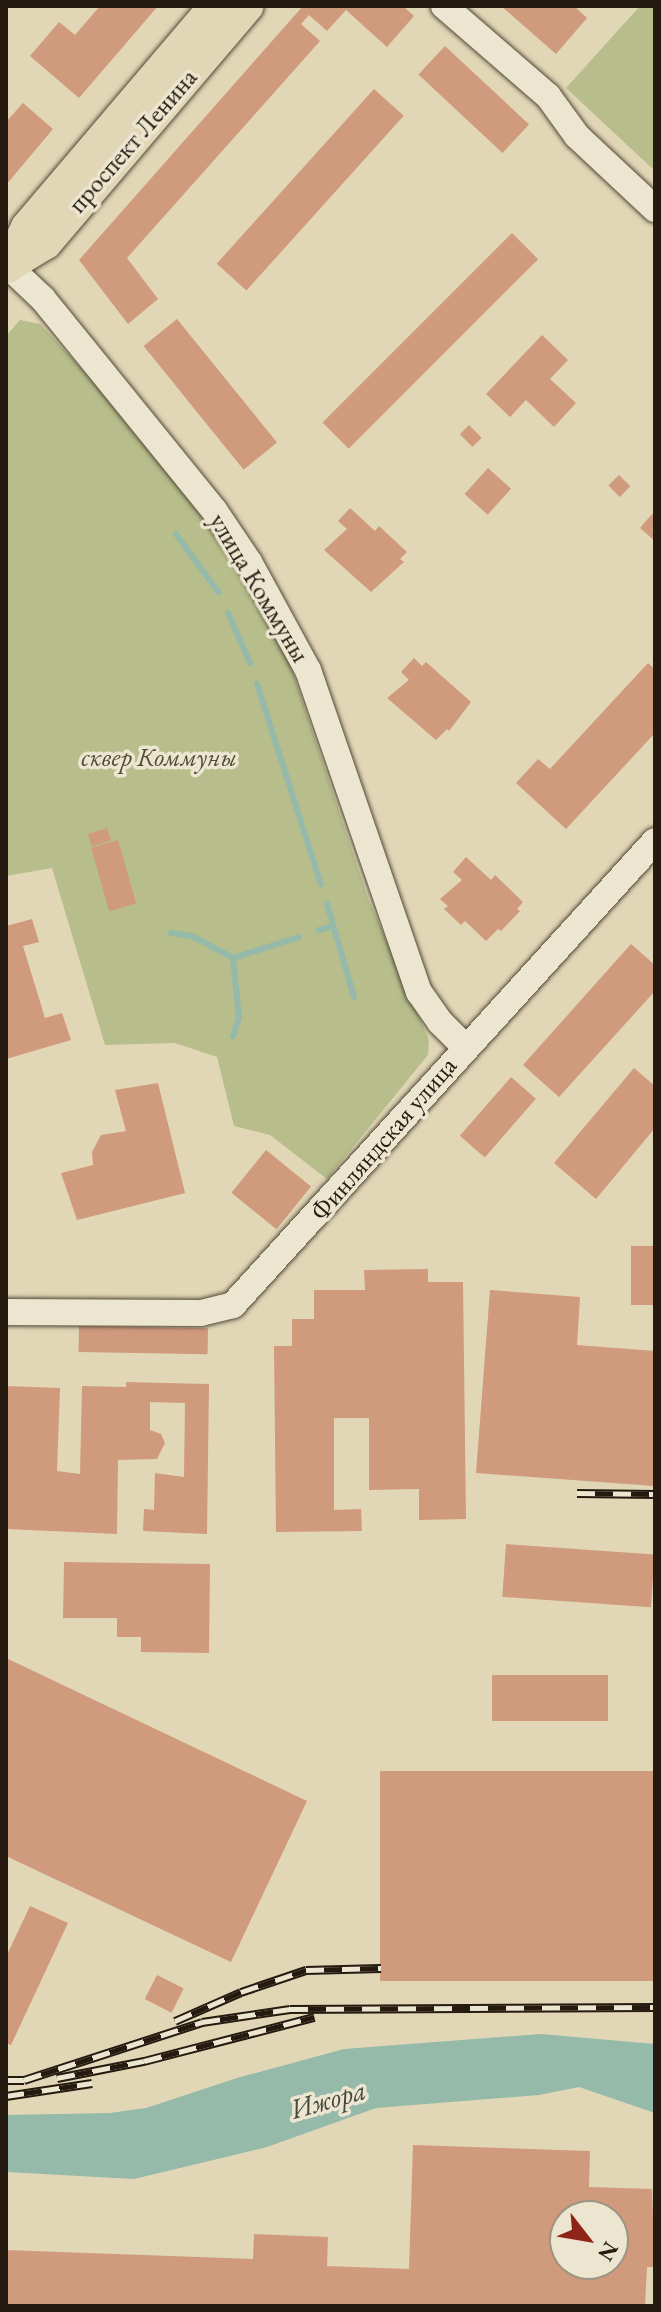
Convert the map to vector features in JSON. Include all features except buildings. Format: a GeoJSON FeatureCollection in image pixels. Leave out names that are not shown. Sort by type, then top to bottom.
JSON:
{"type":"FeatureCollection","features":[{"type":"Feature","properties":{"kind":"main road","name":"проспект Ленина"},"geometry":{"type":"LineString","coordinates":[[7,267],[27,227],[215,6]]}},
{"type":"Feature","properties":{"kind":"main road","name":"проспект Ленина"},"geometry":{"type":"LineString","coordinates":[[7,267],[46,243],[248,6]]}},
{"type":"Feature","properties":{"kind":"street"},"geometry":{"type":"LineString","coordinates":[[444,6],[548,96],[577,136],[655,209]]}},
{"type":"Feature","properties":{"kind":"street","name":"улица Коммуны"},"geometry":{"type":"LineString","coordinates":[[7,267],[51,309],[214,510],[249,562],[308,670],[419,992],[440,1022],[465,1047]]}},
{"type":"Feature","properties":{"kind":"street","name":"Финляндская улица"},"geometry":{"type":"LineString","coordinates":[[6,1312],[201,1313],[233,1305],[655,841]]}},
{"type":"Feature","properties":{"kind":"green space"},"geometry":{"type":"Polygon","coordinates":[[[640,6],[655,6],[655,171],[566,88],[640,6]]]}},
{"type":"Feature","properties":{"kind":"green space","name":"сквер Коммуны"},"geometry":{"type":"Polygon","coordinates":[[[20,320],[40,324],[93,381],[216,531],[236,562],[287,655],[368,898],[429,1040],[428,1055],[327,1179],[270,1135],[234,1126],[217,1057],[175,1043],[105,1045],[52,868],[6,876],[6,336],[20,320]]]}},
{"type":"Feature","properties":{"kind":"water","name":"Ижора"},"geometry":{"type":"Polygon","coordinates":[[[541,2034],[655,2044],[655,2113],[579,2087],[539,2095],[376,2108],[267,2147],[134,2179],[6,2172],[6,2115],[110,2113],[146,2108],[237,2078],[344,2049],[541,2034]]]}},
{"type":"Feature","properties":{"kind":"waterway"},"geometry":{"type":"LineString","coordinates":[[176,534],[218,592]]}},
{"type":"Feature","properties":{"kind":"waterway"},"geometry":{"type":"LineString","coordinates":[[228,613],[250,663]]}},
{"type":"Feature","properties":{"kind":"waterway"},"geometry":{"type":"LineString","coordinates":[[257,684],[321,884]]}},
{"type":"Feature","properties":{"kind":"waterway"},"geometry":{"type":"LineString","coordinates":[[327,904],[354,997]]}},
{"type":"Feature","properties":{"kind":"waterway"},"geometry":{"type":"LineString","coordinates":[[319,930],[333,926]]}},
{"type":"Feature","properties":{"kind":"waterway"},"geometry":{"type":"LineString","coordinates":[[171,933],[192,936],[233,958],[299,937]]}},
{"type":"Feature","properties":{"kind":"waterway"},"geometry":{"type":"LineString","coordinates":[[233,958],[239,1018],[233,1036]]}},
{"type":"Feature","properties":{"kind":"railway"},"geometry":{"type":"LineString","coordinates":[[577,1493],[655,1494]]}},
{"type":"Feature","properties":{"kind":"railway"},"geometry":{"type":"LineString","coordinates":[[175,2021],[241,1992],[306,1970],[381,1968]]}},
{"type":"Feature","properties":{"kind":"railway"},"geometry":{"type":"LineString","coordinates":[[6,2080],[24,2080],[202,2022],[290,2009],[655,2007]]}},
{"type":"Feature","properties":{"kind":"railway"},"geometry":{"type":"LineString","coordinates":[[57,2078],[144,2061],[314,2017]]}},
{"type":"Feature","properties":{"kind":"railway"},"geometry":{"type":"LineString","coordinates":[[6,2096],[92,2083]]}}]}
